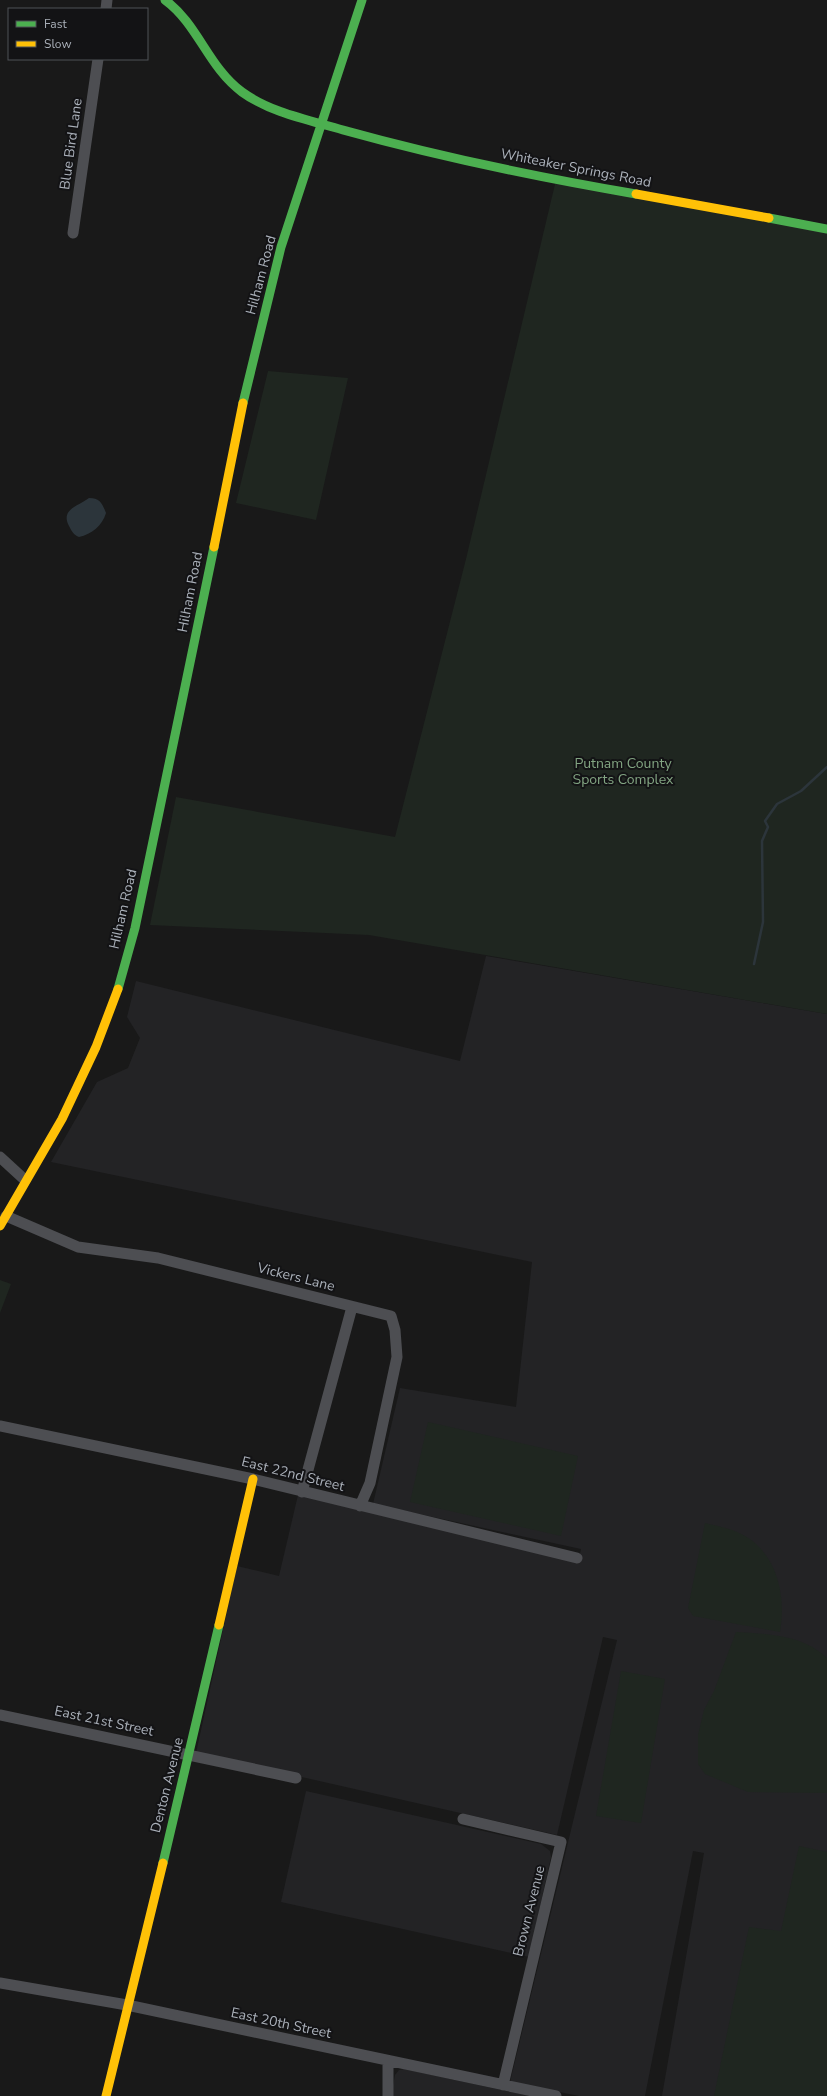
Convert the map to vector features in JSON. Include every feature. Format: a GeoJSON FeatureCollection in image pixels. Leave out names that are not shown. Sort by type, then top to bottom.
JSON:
{"type":"FeatureCollection","features":[{"type":"Feature","properties":{"kind":"street","name":"Whiteaker Springs Road"},"geometry":{"type":"LineString","coordinates":[[165,0],[176,8],[197,37],[215,66],[242,92],[277,111],[405,147],[556,180],[827,229]]}},
{"type":"Feature","properties":{"kind":"street","name":"Hilham Road"},"geometry":{"type":"LineString","coordinates":[[0,1226],[25,1180],[62,1118],[96,1047],[117,994],[134,928],[179,720],[244,399],[281,247],[323,123],[362,0]]}},
{"type":"Feature","properties":{"kind":"street","name":"Blue Bird Lane"},"geometry":{"type":"LineString","coordinates":[[73,233],[98,60]]}},
{"type":"Feature","properties":{"kind":"street"},"geometry":{"type":"LineString","coordinates":[[0,1157],[25,1180]]}},
{"type":"Feature","properties":{"kind":"street","name":"Vickers Lane"},"geometry":{"type":"LineString","coordinates":[[6,1216],[78,1247],[158,1258],[391,1316],[395,1330],[397,1357],[370,1483],[360,1506]]}},
{"type":"Feature","properties":{"kind":"street"},"geometry":{"type":"LineString","coordinates":[[302,1492],[352,1307]]}},
{"type":"Feature","properties":{"kind":"street","name":"East 22nd Street"},"geometry":{"type":"LineString","coordinates":[[0,1426],[253,1479],[577,1558]]}},
{"type":"Feature","properties":{"kind":"street","name":"Denton Avenue"},"geometry":{"type":"LineString","coordinates":[[106,2096],[189,1754],[253,1479]]}},
{"type":"Feature","properties":{"kind":"street","name":"East 21st Street"},"geometry":{"type":"LineString","coordinates":[[0,1715],[296,1778]]}},
{"type":"Feature","properties":{"kind":"street","name":"Brown Avenue"},"geometry":{"type":"LineString","coordinates":[[463,1819],[561,1842],[502,2085]]}},
{"type":"Feature","properties":{"kind":"street","name":"East 20th Street"},"geometry":{"type":"LineString","coordinates":[[0,1983],[128,2005],[556,2096]]}},
{"type":"Feature","properties":{"kind":"street"},"geometry":{"type":"LineString","coordinates":[[388,2061],[388,2096]]}},
{"type":"Feature","properties":{"kind":"shaded area"},"geometry":{"type":"Polygon","coordinates":[[[89,498],[98,500],[106,513],[102,522],[96,529],[79,537],[71,530],[67,516],[72,509],[89,498]]]}},
{"type":"Feature","properties":{"kind":"shaded area"},"geometry":{"type":"Polygon","coordinates":[[[486,956],[827,1014],[827,2096],[662,2096],[704,1853],[693,1851],[645,2096],[579,2096],[510,2082],[617,1640],[603,1637],[557,1835],[196,1753],[237,1566],[279,1576],[298,1495],[578,1563],[581,1549],[373,1504],[400,1388],[516,1407],[532,1262],[51,1162],[97,1082],[128,1068],[140,1038],[127,1017],[136,981],[460,1061],[486,956]]]}},
{"type":"Feature","properties":{"kind":"shaded area"},"geometry":{"type":"Polygon","coordinates":[[[306,1791],[541,1844],[550,1851],[551,1857],[529,1957],[281,1902],[306,1791]]]}},
{"type":"Feature","properties":{"kind":"shaded area"},"geometry":{"type":"Polygon","coordinates":[[[404,2069],[530,2096],[391,2096],[395,2075],[399,2070],[404,2069]]]}},
{"type":"Feature","properties":{"kind":"green space","name":"Putnam County Sports Complex"},"geometry":{"type":"Polygon","coordinates":[[[556,180],[827,229],[827,1014],[369,935],[150,925],[176,797],[395,837],[466,559],[556,180]]]}},
{"type":"Feature","properties":{"kind":"green space"},"geometry":{"type":"Polygon","coordinates":[[[268,371],[348,378],[316,520],[236,503],[268,371]]]}},
{"type":"Feature","properties":{"kind":"green space"},"geometry":{"type":"Polygon","coordinates":[[[0,1280],[11,1284],[0,1313],[0,1280]]]}},
{"type":"Feature","properties":{"kind":"green space"},"geometry":{"type":"Polygon","coordinates":[[[428,1422],[578,1456],[561,1536],[410,1502],[428,1422]]]}},
{"type":"Feature","properties":{"kind":"green space"},"geometry":{"type":"Polygon","coordinates":[[[705,1523],[732,1530],[747,1537],[759,1546],[768,1558],[775,1571],[782,1601],[780,1632],[693,1616],[688,1608],[705,1523]]]}},
{"type":"Feature","properties":{"kind":"green space"},"geometry":{"type":"Polygon","coordinates":[[[736,1632],[773,1635],[796,1640],[818,1650],[827,1658],[827,1793],[748,1792],[705,1774],[698,1764],[698,1735],[704,1710],[714,1691],[736,1632]]]}},
{"type":"Feature","properties":{"kind":"green space"},"geometry":{"type":"Polygon","coordinates":[[[621,1671],[665,1679],[641,1823],[596,1816],[621,1671]]]}},
{"type":"Feature","properties":{"kind":"green space"},"geometry":{"type":"Polygon","coordinates":[[[799,1846],[827,1852],[827,2096],[714,2096],[749,1927],[781,1931],[799,1846]]]}},
{"type":"Feature","properties":{"kind":"waterway"},"geometry":{"type":"LineString","coordinates":[[754,964],[763,922],[762,841],[768,827],[765,821],[777,804],[801,791],[827,767]]}},
{"type":"Feature","properties":{"kind":"traffic: fast"},"geometry":{"type":"LineString","coordinates":[[165,0],[186,21],[211,58],[230,82],[253,99],[278,111],[379,140],[452,158],[562,181],[636,194]]}},
{"type":"Feature","properties":{"kind":"traffic: fast"},"geometry":{"type":"LineString","coordinates":[[243,403],[281,247],[362,0]]}},
{"type":"Feature","properties":{"kind":"traffic: fast"},"geometry":{"type":"LineString","coordinates":[[769,218],[827,229]]}},
{"type":"Feature","properties":{"kind":"traffic: fast"},"geometry":{"type":"LineString","coordinates":[[118,989],[135,928],[214,547]]}},
{"type":"Feature","properties":{"kind":"traffic: fast"},"geometry":{"type":"LineString","coordinates":[[163,1863],[219,1625]]}},
{"type":"Feature","properties":{"kind":"traffic: slow"},"geometry":{"type":"LineString","coordinates":[[636,194],[769,218]]}},
{"type":"Feature","properties":{"kind":"traffic: slow"},"geometry":{"type":"LineString","coordinates":[[214,547],[243,403]]}},
{"type":"Feature","properties":{"kind":"traffic: slow"},"geometry":{"type":"LineString","coordinates":[[0,1226],[62,1119],[96,1047],[118,989]]}},
{"type":"Feature","properties":{"kind":"traffic: slow"},"geometry":{"type":"LineString","coordinates":[[219,1625],[253,1479]]}},
{"type":"Feature","properties":{"kind":"traffic: slow"},"geometry":{"type":"LineString","coordinates":[[106,2096],[163,1863]]}}]}
